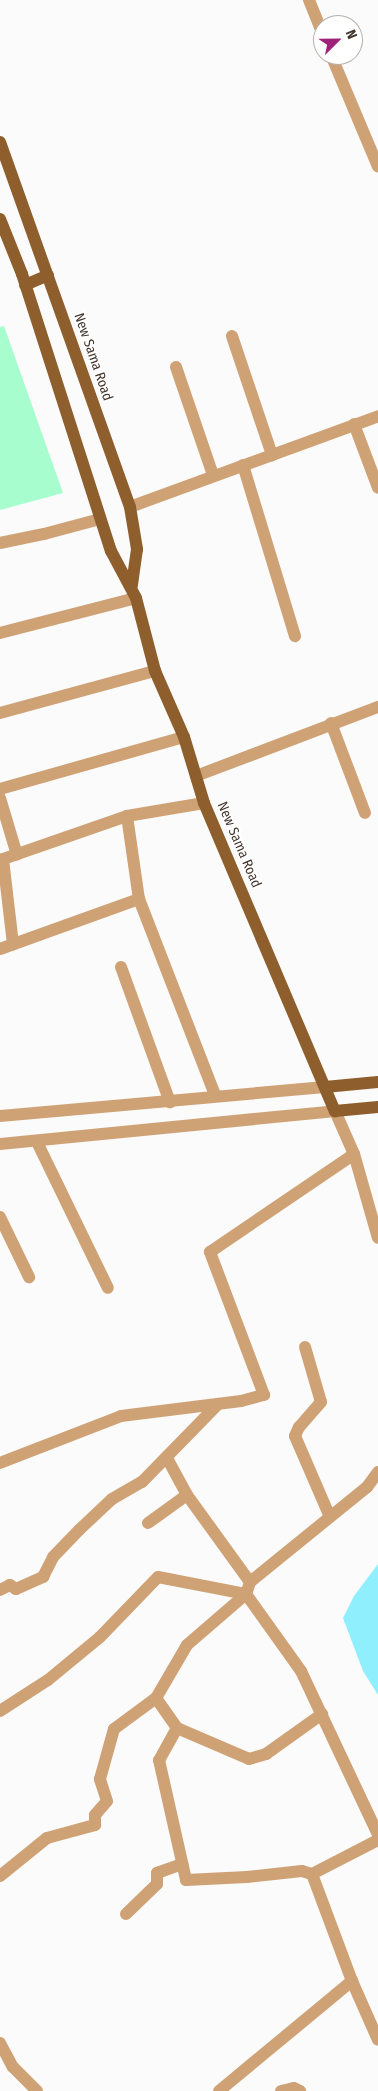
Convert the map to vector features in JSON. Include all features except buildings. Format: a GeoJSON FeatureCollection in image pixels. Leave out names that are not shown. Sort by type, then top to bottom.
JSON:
{"type":"FeatureCollection","features":[{"type":"Feature","properties":{"kind":"main road","name":"New Sama Road"},"geometry":{"type":"LineString","coordinates":[[0,142],[130,508],[137,549],[134,592]]}},
{"type":"Feature","properties":{"kind":"main road","name":"New Sama Road"},"geometry":{"type":"LineString","coordinates":[[0,220],[26,285],[111,551],[134,592],[155,671],[184,737],[204,803],[335,1111]]}},
{"type":"Feature","properties":{"kind":"main road"},"geometry":{"type":"LineString","coordinates":[[26,285],[48,275]]}},
{"type":"Feature","properties":{"kind":"main road"},"geometry":{"type":"LineString","coordinates":[[325,1087],[378,1082]]}},
{"type":"Feature","properties":{"kind":"main road"},"geometry":{"type":"LineString","coordinates":[[335,1111],[378,1107]]}},
{"type":"Feature","properties":{"kind":"street"},"geometry":{"type":"LineString","coordinates":[[309,0],[315,15]]}},
{"type":"Feature","properties":{"kind":"street"},"geometry":{"type":"LineString","coordinates":[[335,65],[378,167]]}},
{"type":"Feature","properties":{"kind":"street"},"geometry":{"type":"LineString","coordinates":[[232,336],[272,455]]}},
{"type":"Feature","properties":{"kind":"street"},"geometry":{"type":"LineString","coordinates":[[176,367],[213,475]]}},
{"type":"Feature","properties":{"kind":"street"},"geometry":{"type":"LineString","coordinates":[[130,508],[213,475],[378,416]]}},
{"type":"Feature","properties":{"kind":"street"},"geometry":{"type":"LineString","coordinates":[[354,424],[378,488]]}},
{"type":"Feature","properties":{"kind":"street"},"geometry":{"type":"LineString","coordinates":[[243,465],[295,636]]}},
{"type":"Feature","properties":{"kind":"street"},"geometry":{"type":"LineString","coordinates":[[0,543],[44,534],[100,519]]}},
{"type":"Feature","properties":{"kind":"street"},"geometry":{"type":"LineString","coordinates":[[0,633],[134,592]]}},
{"type":"Feature","properties":{"kind":"street"},"geometry":{"type":"LineString","coordinates":[[0,713],[155,671]]}},
{"type":"Feature","properties":{"kind":"street"},"geometry":{"type":"LineString","coordinates":[[196,776],[331,723],[378,707]]}},
{"type":"Feature","properties":{"kind":"street"},"geometry":{"type":"LineString","coordinates":[[331,723],[365,813]]}},
{"type":"Feature","properties":{"kind":"street"},"geometry":{"type":"LineString","coordinates":[[0,789],[184,737]]}},
{"type":"Feature","properties":{"kind":"street"},"geometry":{"type":"LineString","coordinates":[[0,798],[17,855]]}},
{"type":"Feature","properties":{"kind":"street"},"geometry":{"type":"LineString","coordinates":[[13,944],[2,860],[127,816],[204,803]]}},
{"type":"Feature","properties":{"kind":"street"},"geometry":{"type":"LineString","coordinates":[[127,816],[139,899],[215,1095]]}},
{"type":"Feature","properties":{"kind":"street"},"geometry":{"type":"LineString","coordinates":[[0,949],[139,899]]}},
{"type":"Feature","properties":{"kind":"street"},"geometry":{"type":"LineString","coordinates":[[121,967],[170,1102]]}},
{"type":"Feature","properties":{"kind":"street"},"geometry":{"type":"LineString","coordinates":[[0,1116],[170,1102],[215,1095],[325,1087]]}},
{"type":"Feature","properties":{"kind":"street"},"geometry":{"type":"LineString","coordinates":[[0,1144],[37,1142],[335,1111],[354,1154],[378,1238]]}},
{"type":"Feature","properties":{"kind":"street"},"geometry":{"type":"LineString","coordinates":[[37,1142],[108,1288]]}},
{"type":"Feature","properties":{"kind":"street"},"geometry":{"type":"LineString","coordinates":[[0,1462],[120,1416],[241,1401],[264,1395],[210,1252],[354,1154]]}},
{"type":"Feature","properties":{"kind":"street"},"geometry":{"type":"LineString","coordinates":[[0,1217],[29,1277]]}},
{"type":"Feature","properties":{"kind":"street"},"geometry":{"type":"LineString","coordinates":[[305,1348],[321,1402],[298,1427],[295,1436],[330,1517]]}},
{"type":"Feature","properties":{"kind":"street"},"geometry":{"type":"LineString","coordinates":[[0,1590],[10,1585],[16,1589],[43,1577],[54,1557],[112,1499],[142,1482],[218,1404]]}},
{"type":"Feature","properties":{"kind":"street"},"geometry":{"type":"LineString","coordinates":[[167,1458],[187,1495],[301,1671],[378,1835]]}},
{"type":"Feature","properties":{"kind":"street"},"geometry":{"type":"LineString","coordinates":[[0,1876],[47,1838],[95,1825],[95,1815],[107,1801],[100,1779],[114,1729],[156,1698],[187,1645],[248,1588],[366,1487],[378,1472]]}},
{"type":"Feature","properties":{"kind":"street"},"geometry":{"type":"LineString","coordinates":[[148,1523],[187,1495]]}},
{"type":"Feature","properties":{"kind":"street"},"geometry":{"type":"LineString","coordinates":[[0,1711],[48,1680],[100,1637],[158,1577],[248,1588]]}},
{"type":"Feature","properties":{"kind":"street"},"geometry":{"type":"LineString","coordinates":[[156,1698],[177,1728],[249,1759],[266,1754],[322,1714]]}},
{"type":"Feature","properties":{"kind":"street"},"geometry":{"type":"LineString","coordinates":[[177,1728],[159,1760],[186,1880],[247,1877],[302,1871],[312,1874],[378,1840]]}},
{"type":"Feature","properties":{"kind":"street"},"geometry":{"type":"LineString","coordinates":[[126,1914],[157,1884],[157,1873],[182,1864]]}},
{"type":"Feature","properties":{"kind":"street"},"geometry":{"type":"LineString","coordinates":[[312,1874],[352,1981],[378,2040]]}},
{"type":"Feature","properties":{"kind":"street"},"geometry":{"type":"LineString","coordinates":[[219,2091],[352,1981]]}},
{"type":"Feature","properties":{"kind":"street"},"geometry":{"type":"LineString","coordinates":[[0,2043],[13,2067],[37,2091]]}},
{"type":"Feature","properties":{"kind":"street"},"geometry":{"type":"LineString","coordinates":[[281,2091],[294,2088],[300,2091]]}},
{"type":"Feature","properties":{"kind":"green space"},"geometry":{"type":"Polygon","coordinates":[[[4,326],[63,493],[0,510],[0,327],[4,326]]]}},
{"type":"Feature","properties":{"kind":"water"},"geometry":{"type":"Polygon","coordinates":[[[378,1564],[378,1695],[363,1671],[343,1618],[354,1596],[378,1564]]]}}]}
